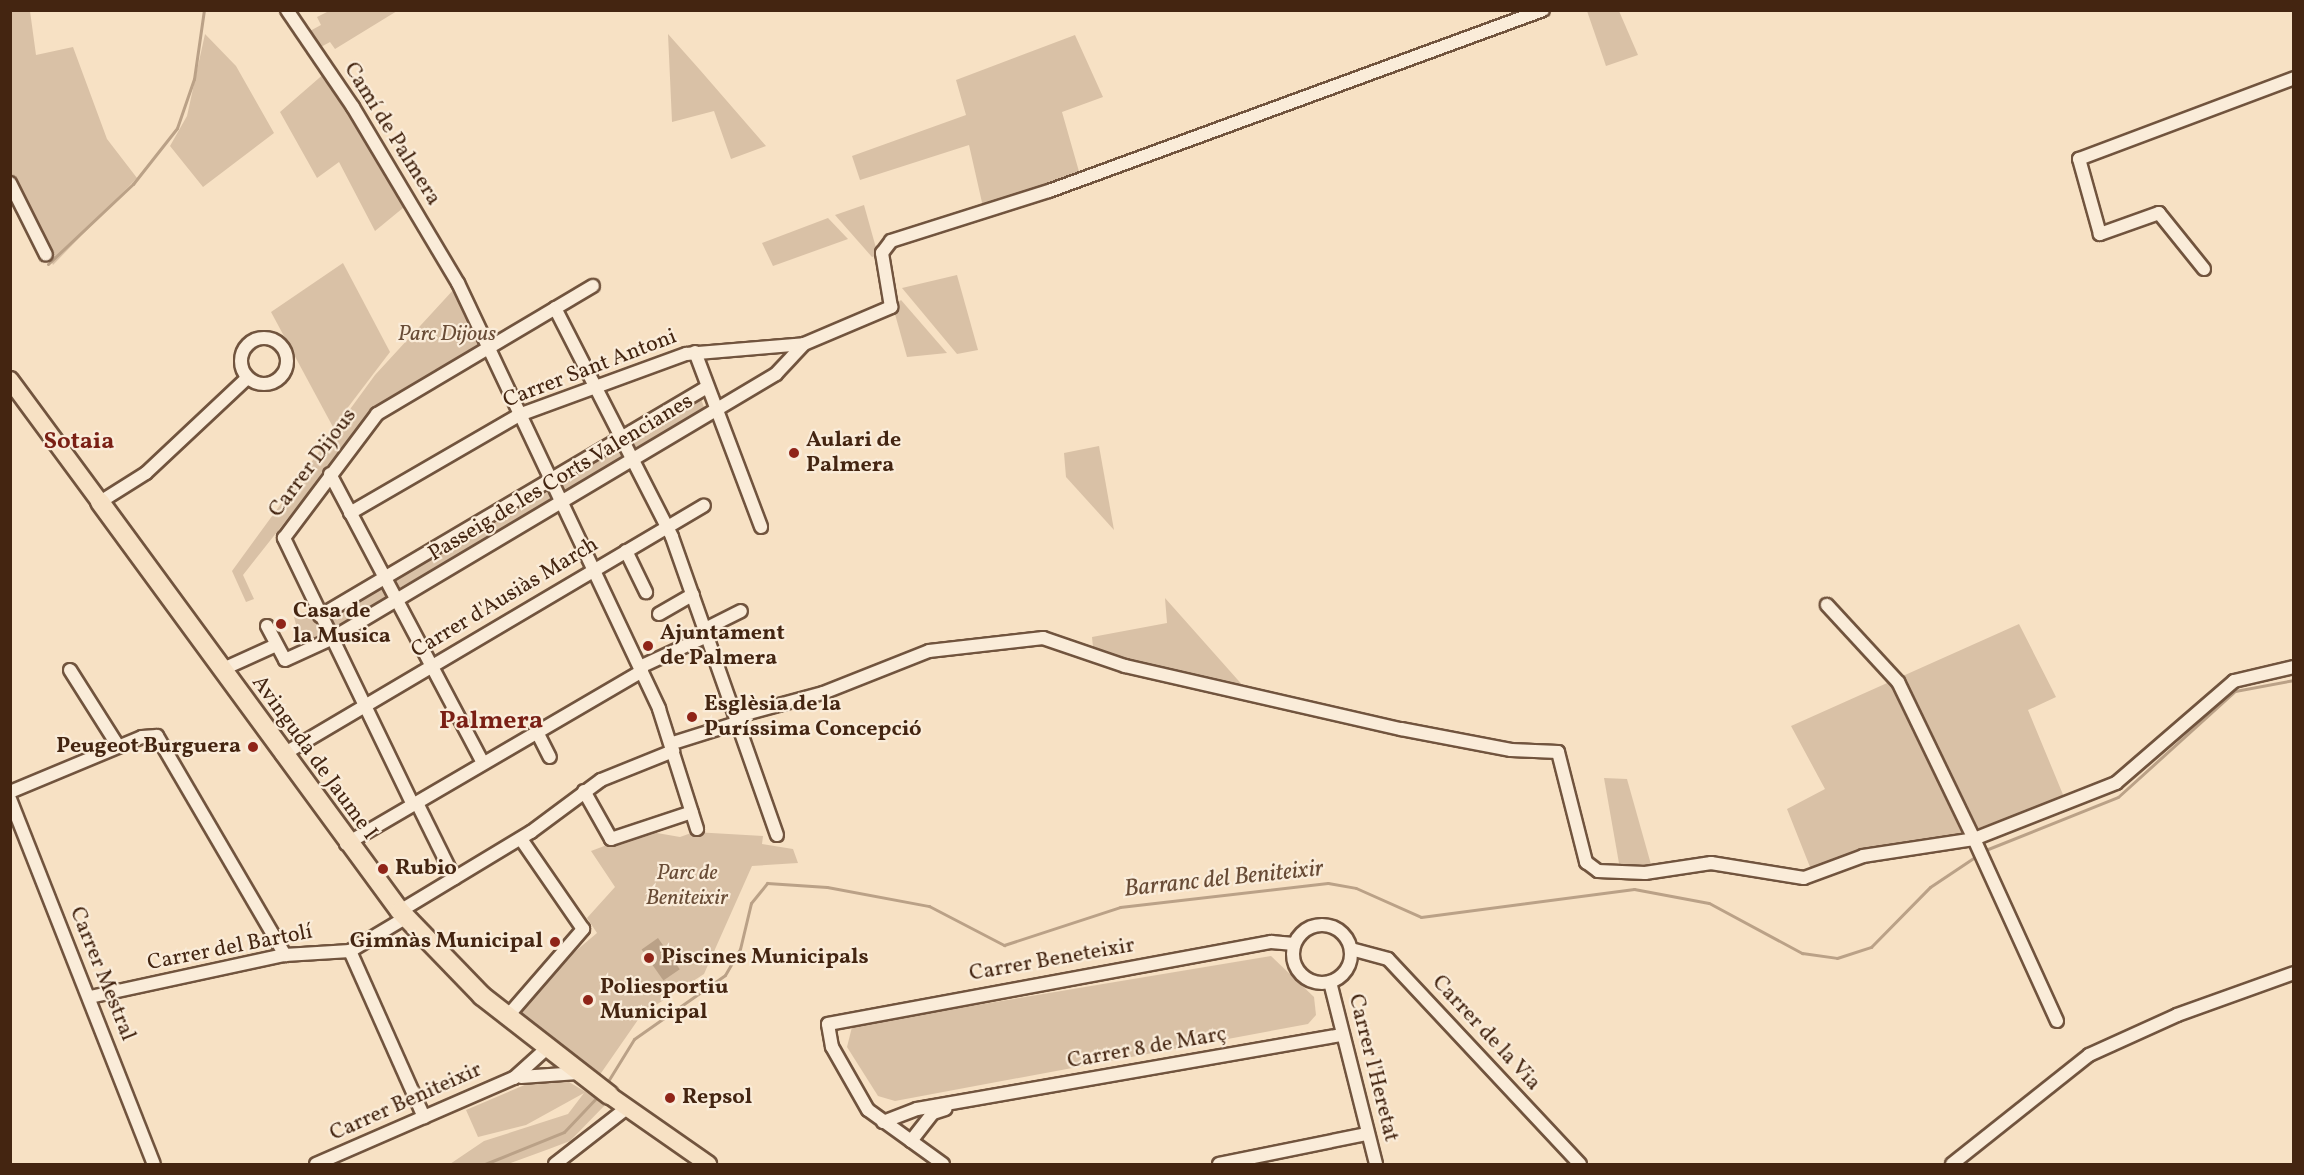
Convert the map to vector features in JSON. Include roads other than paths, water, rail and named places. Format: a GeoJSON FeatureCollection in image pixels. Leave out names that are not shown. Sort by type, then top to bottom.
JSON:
{"type":"FeatureCollection","features":[{"type":"Feature","properties":{"kind":"highway","name":"Avinguda de Jaume I"},"geometry":{"type":"LineString","coordinates":[[100,502],[346,844],[403,915],[506,1018],[609,1095]]}},
{"type":"Feature","properties":{"kind":"main road"},"geometry":{"type":"LineString","coordinates":[[10,380],[100,502]]}},
{"type":"Feature","properties":{"kind":"main road"},"geometry":{"type":"LineString","coordinates":[[609,1095],[708,1164]]}},
{"type":"Feature","properties":{"kind":"street","name":"Camí de Palmera"},"geometry":{"type":"LineString","coordinates":[[287,10],[353,107],[458,283],[641,669],[673,747],[696,829]]}},
{"type":"Feature","properties":{"kind":"street","name":"Carrer Sant Antoni"},"geometry":{"type":"LineString","coordinates":[[351,513],[519,415],[695,352],[804,344],[891,307],[882,253],[891,241],[1049,191],[1543,10]]}},
{"type":"Feature","properties":{"kind":"street"},"geometry":{"type":"LineString","coordinates":[[2204,269],[2159,213],[2100,234],[2079,159],[2294,78]]}},
{"type":"Feature","properties":{"kind":"street"},"geometry":{"type":"LineString","coordinates":[[10,183],[46,255]]}},
{"type":"Feature","properties":{"kind":"street","name":"Carrer Dijous"},"geometry":{"type":"LineString","coordinates":[[320,616],[284,538],[377,414],[593,286]]}},
{"type":"Feature","properties":{"kind":"street"},"geometry":{"type":"LineString","coordinates":[[555,308],[667,527],[739,719],[777,835]]}},
{"type":"Feature","properties":{"kind":"street","name":"Passeig de les Corts Valencianes"},"geometry":{"type":"LineString","coordinates":[[331,639],[716,411],[783,369],[804,344]]}},
{"type":"Feature","properties":{"kind":"street"},"geometry":{"type":"LineString","coordinates":[[695,352],[761,527]]}},
{"type":"Feature","properties":{"kind":"street"},"geometry":{"type":"LineString","coordinates":[[100,502],[146,473],[247,378]]}},
{"type":"Feature","properties":{"kind":"street","name":"Passeig de les Corts Valencianes"},"geometry":{"type":"LineString","coordinates":[[320,616],[384,576],[707,387]]}},
{"type":"Feature","properties":{"kind":"street"},"geometry":{"type":"LineString","coordinates":[[330,474],[483,763]]}},
{"type":"Feature","properties":{"kind":"street","name":"Carrer d'Ausiàs March"},"geometry":{"type":"LineString","coordinates":[[282,755],[704,505]]}},
{"type":"Feature","properties":{"kind":"street","name":"Carrer d'Ausiàs March"},"geometry":{"type":"LineString","coordinates":[[626,551],[646,592]]}},
{"type":"Feature","properties":{"kind":"street"},"geometry":{"type":"LineString","coordinates":[[659,614],[693,594]]}},
{"type":"Feature","properties":{"kind":"street"},"geometry":{"type":"LineString","coordinates":[[1827,605],[1898,682],[1976,843],[2057,1021]]}},
{"type":"Feature","properties":{"kind":"street"},"geometry":{"type":"LineString","coordinates":[[346,844],[741,611]]}},
{"type":"Feature","properties":{"kind":"street"},"geometry":{"type":"LineString","coordinates":[[320,616],[364,707],[454,878]]}},
{"type":"Feature","properties":{"kind":"street"},"geometry":{"type":"LineString","coordinates":[[267,626],[285,660],[331,639]]}},
{"type":"Feature","properties":{"kind":"street","name":"Carrer del Bartolí"},"geometry":{"type":"LineString","coordinates":[[90,997],[285,955],[350,951],[454,878],[521,838],[584,790],[673,747],[739,719],[815,696],[929,651],[1030,637],[1058,640],[1125,666],[1252,694],[1511,750],[1558,752],[1586,862],[1603,872],[1645,873],[1711,863],[1804,878],[1863,856],[1976,843]]}},
{"type":"Feature","properties":{"kind":"street"},"geometry":{"type":"LineString","coordinates":[[221,670],[276,645]]}},
{"type":"Feature","properties":{"kind":"street"},"geometry":{"type":"LineString","coordinates":[[1976,843],[2116,783],[2234,681],[2294,667]]}},
{"type":"Feature","properties":{"kind":"street"},"geometry":{"type":"LineString","coordinates":[[70,670],[118,746]]}},
{"type":"Feature","properties":{"kind":"street"},"geometry":{"type":"LineString","coordinates":[[537,732],[550,756]]}},
{"type":"Feature","properties":{"kind":"street"},"geometry":{"type":"LineString","coordinates":[[10,792],[118,746],[155,735],[285,955]]}},
{"type":"Feature","properties":{"kind":"street"},"geometry":{"type":"LineString","coordinates":[[584,790],[611,839],[692,812]]}},
{"type":"Feature","properties":{"kind":"street","name":"Carrer Mestral"},"geometry":{"type":"LineString","coordinates":[[10,799],[154,1164]]}},
{"type":"Feature","properties":{"kind":"street"},"geometry":{"type":"LineString","coordinates":[[506,1018],[583,929],[521,838]]}},
{"type":"Feature","properties":{"kind":"street"},"geometry":{"type":"LineString","coordinates":[[1328,925],[1343,934],[1351,949],[1344,973],[1329,982],[1311,982],[1297,971],[1294,944],[1304,931],[1328,925]]}},
{"type":"Feature","properties":{"kind":"street","name":"Carrer Beneteixir"},"geometry":{"type":"LineString","coordinates":[[884,1122],[859,1097],[827,1034],[828,1024],[837,1020],[1271,942],[1294,944]]}},
{"type":"Feature","properties":{"kind":"street","name":"Carrer de la Via"},"geometry":{"type":"LineString","coordinates":[[1351,949],[1388,959],[1580,1164]]}},
{"type":"Feature","properties":{"kind":"street"},"geometry":{"type":"LineString","coordinates":[[350,951],[424,1117]]}},
{"type":"Feature","properties":{"kind":"street"},"geometry":{"type":"LineString","coordinates":[[1952,1164],[2089,1055],[2177,1015],[2294,974]]}},
{"type":"Feature","properties":{"kind":"street","name":"Carrer l'Heretat"},"geometry":{"type":"LineString","coordinates":[[1329,982],[1376,1164]]}},
{"type":"Feature","properties":{"kind":"street","name":"Carrer 8 de Març"},"geometry":{"type":"LineString","coordinates":[[884,1122],[960,1102],[1341,1035]]}},
{"type":"Feature","properties":{"kind":"street"},"geometry":{"type":"LineString","coordinates":[[539,1073],[551,1053]]}},
{"type":"Feature","properties":{"kind":"street","name":"Carrer Beniteixir"},"geometry":{"type":"LineString","coordinates":[[316,1164],[514,1078],[551,1053]]}},
{"type":"Feature","properties":{"kind":"street","name":"Carrer Beniteixir"},"geometry":{"type":"LineString","coordinates":[[514,1078],[539,1073],[583,1076]]}},
{"type":"Feature","properties":{"kind":"street","name":"Carrer 8 de Març"},"geometry":{"type":"LineString","coordinates":[[911,1141],[933,1113],[960,1102]]}},
{"type":"Feature","properties":{"kind":"street"},"geometry":{"type":"LineString","coordinates":[[555,1164],[627,1108]]}},
{"type":"Feature","properties":{"kind":"street"},"geometry":{"type":"LineString","coordinates":[[884,1122],[943,1164]]}},
{"type":"Feature","properties":{"kind":"street"},"geometry":{"type":"LineString","coordinates":[[1219,1164],[1367,1134]]}},
{"type":"Feature","properties":{"kind":"waterway"},"geometry":{"type":"LineString","coordinates":[[48,264],[133,184],[177,128],[194,79],[204,10]]}},
{"type":"Feature","properties":{"kind":"waterway","name":"Barranc del Beniteixir"},"geometry":{"type":"LineString","coordinates":[[1983,851],[2118,797],[2235,691],[2294,680]]}},
{"type":"Feature","properties":{"kind":"waterway","name":"Barranc del Beniteixir"},"geometry":{"type":"LineString","coordinates":[[605,1086],[634,1039],[725,975],[740,949],[751,903],[767,883],[827,887],[929,906],[1004,945],[1120,907],[1328,883],[1356,888],[1421,917],[1634,889],[1709,903],[1802,953],[1837,958],[1871,947],[1930,887],[1978,855]]}},
{"type":"Feature","properties":{"kind":"waterway","name":"Barranc del Beniteixir"},"geometry":{"type":"LineString","coordinates":[[485,1164],[564,1132],[598,1096]]}},
{"type":"Feature","properties":{"kind":"place","name":"Aulari de Palmera"},"geometry":{"type":"Point","coordinates":[794,453]}},
{"type":"Feature","properties":{"kind":"place","name":"Casa de la Musica"},"geometry":{"type":"Point","coordinates":[281,624]}},
{"type":"Feature","properties":{"kind":"place","name":"Ajuntament de Palmera"},"geometry":{"type":"Point","coordinates":[648,646]}},
{"type":"Feature","properties":{"kind":"place","name":"Esglèsia de la Puríssima Concepció"},"geometry":{"type":"Point","coordinates":[692,717]}},
{"type":"Feature","properties":{"kind":"place","name":"Peugeot Burguera"},"geometry":{"type":"Point","coordinates":[253,747]}},
{"type":"Feature","properties":{"kind":"place","name":"Rubio"},"geometry":{"type":"Point","coordinates":[383,869]}},
{"type":"Feature","properties":{"kind":"place","name":"Gimnàs Municipal"},"geometry":{"type":"Point","coordinates":[555,942]}},
{"type":"Feature","properties":{"kind":"place","name":"Piscines Municipals"},"geometry":{"type":"Point","coordinates":[649,958]}},
{"type":"Feature","properties":{"kind":"place","name":"Poliesportiu Municipal"},"geometry":{"type":"Point","coordinates":[588,1000]}},
{"type":"Feature","properties":{"kind":"place","name":"Repsol"},"geometry":{"type":"Point","coordinates":[670,1098]}},
{"type":"Feature","properties":{"kind":"district","name":"Sotaia"},"geometry":{"type":"Point","coordinates":[79,443]}},
{"type":"Feature","properties":{"kind":"district","name":"Palmera"},"geometry":{"type":"Point","coordinates":[491,722]}},
{"type":"Feature","properties":{"kind":"park label","name":"Parc Dijous"},"geometry":{"type":"Point","coordinates":[447,335]}},
{"type":"Feature","properties":{"kind":"park label","name":"Parc de Beniteixir"},"geometry":{"type":"Point","coordinates":[687,886]}}]}
